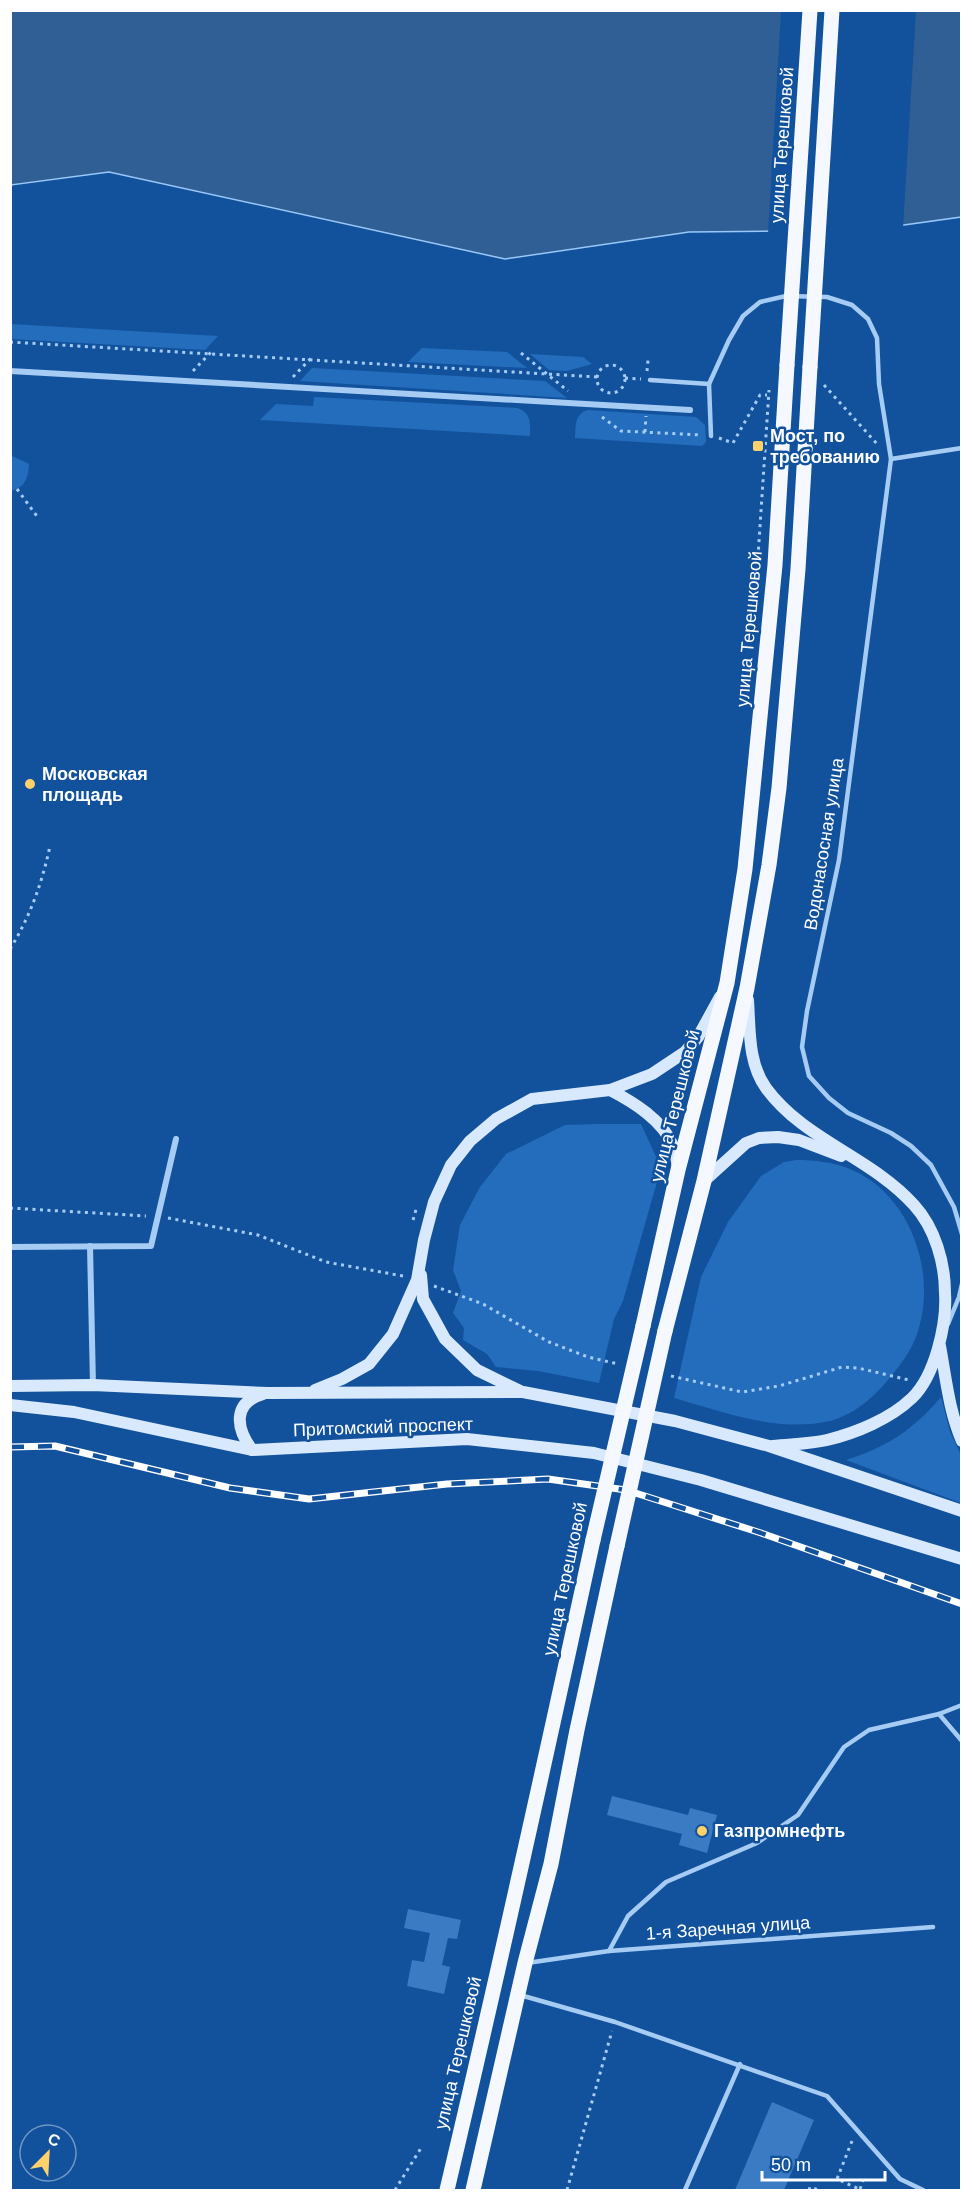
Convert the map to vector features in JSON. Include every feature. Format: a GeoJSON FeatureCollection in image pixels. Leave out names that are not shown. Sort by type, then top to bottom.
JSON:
{"type":"FeatureCollection","features":[{"type":"Feature","properties":{"kind":"main road","name":"улица Терешковой"},"geometry":{"type":"LineString","coordinates":[[447,2190],[527,1847],[593,1540],[678,1170],[727,982],[745,869],[776,565],[810,10]]}},
{"type":"Feature","properties":{"kind":"main road"},"geometry":{"type":"LineString","coordinates":[[473,2190],[550,1864],[577,1730],[665,1331],[705,1181],[747,988],[769,865],[798,569],[832,10]]}},
{"type":"Feature","properties":{"kind":"main road"},"geometry":{"type":"LineString","coordinates":[[305,1393],[357,1372],[376,1357],[398,1326],[417,1280],[434,1202],[451,1165],[470,1141],[496,1119],[532,1099],[610,1090],[652,1074],[685,1052],[698,1037],[727,982]]}},
{"type":"Feature","properties":{"kind":"main road"},"geometry":{"type":"LineString","coordinates":[[747,988],[752,1056],[764,1085],[784,1110],[888,1180],[916,1206],[933,1234],[945,1273],[946,1313],[940,1345],[923,1383],[912,1398],[887,1416],[855,1432],[826,1441],[769,1446]]}},
{"type":"Feature","properties":{"kind":"main road"},"geometry":{"type":"LineString","coordinates":[[610,1090],[637,1104],[658,1124],[673,1145],[678,1170]]}},
{"type":"Feature","properties":{"kind":"main road"},"geometry":{"type":"LineString","coordinates":[[705,1181],[746,1143],[759,1138],[778,1137],[799,1140],[864,1165]]}},
{"type":"Feature","properties":{"kind":"main road"},"geometry":{"type":"LineString","coordinates":[[420,1268],[423,1299],[445,1339],[477,1370],[523,1392]]}},
{"type":"Feature","properties":{"kind":"main road"},"geometry":{"type":"LineString","coordinates":[[940,1345],[956,1427],[962,1441]]}},
{"type":"Feature","properties":{"kind":"main road","name":"Притомский проспект"},"geometry":{"type":"LineString","coordinates":[[10,1386],[93,1385],[267,1393],[523,1392],[675,1421],[769,1446],[962,1510]]}},
{"type":"Feature","properties":{"kind":"main road"},"geometry":{"type":"LineString","coordinates":[[252,1450],[244,1440],[239,1414],[243,1404],[252,1397],[267,1393]]}},
{"type":"Feature","properties":{"kind":"main road","name":"Притомский проспект"},"geometry":{"type":"LineString","coordinates":[[10,1405],[74,1412],[252,1450],[467,1439],[594,1453],[701,1480],[962,1559]]}},
{"type":"Feature","properties":{"kind":"street"},"geometry":{"type":"LineString","coordinates":[[10,370],[690,410]]}},
{"type":"Feature","properties":{"kind":"street"},"geometry":{"type":"LineString","coordinates":[[10,1247],[151,1246],[176,1139]]}},
{"type":"Feature","properties":{"kind":"street"},"geometry":{"type":"LineString","coordinates":[[90,1246],[93,1385]]}},
{"type":"Feature","properties":{"kind":"lane","name":"Водонасосная улица"},"geometry":{"type":"LineString","coordinates":[[709,384],[743,316],[760,302],[786,296],[827,297],[852,305],[868,319],[877,338],[879,384],[891,459],[839,860],[807,1011],[802,1047],[808,1076],[829,1098],[848,1113],[891,1133],[911,1146],[932,1165],[954,1207],[962,1234]]}},
{"type":"Feature","properties":{"kind":"lane"},"geometry":{"type":"LineString","coordinates":[[650,380],[709,384],[711,436]]}},
{"type":"Feature","properties":{"kind":"lane"},"geometry":{"type":"LineString","coordinates":[[891,459],[962,448]]}},
{"type":"Feature","properties":{"kind":"lane"},"geometry":{"type":"LineString","coordinates":[[940,1345],[962,1284]]}},
{"type":"Feature","properties":{"kind":"lane"},"geometry":{"type":"LineString","coordinates":[[609,1950],[628,1917],[666,1882],[757,1843],[798,1815],[844,1747],[869,1730],[939,1714],[962,1705]]}},
{"type":"Feature","properties":{"kind":"lane"},"geometry":{"type":"LineString","coordinates":[[939,1714],[962,1741]]}},
{"type":"Feature","properties":{"kind":"lane","name":"1-я Заречная улица"},"geometry":{"type":"LineString","coordinates":[[525,1963],[609,1950],[933,1927]]}},
{"type":"Feature","properties":{"kind":"lane"},"geometry":{"type":"LineString","coordinates":[[518,1994],[615,2022],[827,2096],[900,2179],[923,2190]]}},
{"type":"Feature","properties":{"kind":"lane"},"geometry":{"type":"LineString","coordinates":[[685,2190],[740,2064]]}},
{"type":"Feature","properties":{"kind":"path"},"geometry":{"type":"LineString","coordinates":[[10,342],[597,377]]}},
{"type":"Feature","properties":{"kind":"path"},"geometry":{"type":"LineString","coordinates":[[614,365],[622,370],[625,378],[619,390],[610,393],[598,386],[597,377],[601,368],[614,365]]}},
{"type":"Feature","properties":{"kind":"path"},"geometry":{"type":"LineString","coordinates":[[625,378],[650,380]]}},
{"type":"Feature","properties":{"kind":"path"},"geometry":{"type":"LineString","coordinates":[[809,384],[824,385],[891,459]]}},
{"type":"Feature","properties":{"kind":"path"},"geometry":{"type":"LineString","coordinates":[[733,443],[760,395],[767,394],[755,593]]}},
{"type":"Feature","properties":{"kind":"path"},"geometry":{"type":"LineString","coordinates":[[17,489],[39,519]]}},
{"type":"Feature","properties":{"kind":"path"},"geometry":{"type":"LineString","coordinates":[[10,949],[21,932],[34,901],[45,870],[50,846]]}},
{"type":"Feature","properties":{"kind":"path"},"geometry":{"type":"LineString","coordinates":[[413,1222],[419,1202]]}},
{"type":"Feature","properties":{"kind":"path"},"geometry":{"type":"LineString","coordinates":[[10,1208],[158,1217],[258,1235],[326,1262],[403,1276],[405,1265]]}},
{"type":"Feature","properties":{"kind":"path"},"geometry":{"type":"LineString","coordinates":[[567,2190],[615,2022]]}},
{"type":"Feature","properties":{"kind":"path"},"geometry":{"type":"LineString","coordinates":[[852,2141],[837,2179],[859,2190],[863,2181]]}},
{"type":"Feature","properties":{"kind":"path"},"geometry":{"type":"LineString","coordinates":[[395,2190],[421,2148]]}},
{"type":"Feature","properties":{"kind":"path"},"geometry":{"type":"LineString","coordinates":[[809,2190],[810,2187],[819,2190]]}},
{"type":"Feature","properties":{"kind":"shaded area"},"geometry":{"type":"Polygon","coordinates":[[[10,11],[961,11],[961,217],[868,230],[689,232],[505,259],[109,172],[11,185],[10,11]]]}},
{"type":"Feature","properties":{"kind":"shaded area"},"geometry":{"type":"Polygon","coordinates":[[[10,324],[218,336],[205,350],[11,339],[10,324]]]}},
{"type":"Feature","properties":{"kind":"shaded area"},"geometry":{"type":"Polygon","coordinates":[[[422,348],[507,352],[527,368],[408,362],[422,348]]]}},
{"type":"Feature","properties":{"kind":"shaded area"},"geometry":{"type":"Polygon","coordinates":[[[530,354],[583,357],[592,364],[567,371],[549,370],[530,354]]]}},
{"type":"Feature","properties":{"kind":"shaded area"},"geometry":{"type":"Polygon","coordinates":[[[312,368],[545,381],[567,398],[300,381],[312,368]]]}},
{"type":"Feature","properties":{"kind":"shaded area"},"geometry":{"type":"Polygon","coordinates":[[[314,397],[517,408],[528,416],[530,436],[260,420],[276,404],[313,406],[314,397]]]}},
{"type":"Feature","properties":{"kind":"shaded area"},"geometry":{"type":"Polygon","coordinates":[[[588,410],[696,417],[705,425],[706,442],[702,446],[575,438],[578,417],[588,410]]]}},
{"type":"Feature","properties":{"kind":"shaded area"},"geometry":{"type":"Polygon","coordinates":[[[10,455],[29,464],[25,482],[11,491],[10,455]]]}},
{"type":"Feature","properties":{"kind":"shaded area"},"geometry":{"type":"Polygon","coordinates":[[[641,1124],[657,1159],[659,1175],[623,1301],[614,1319],[599,1383],[538,1371],[496,1367],[487,1354],[463,1340],[464,1328],[453,1313],[461,1291],[453,1270],[460,1225],[480,1187],[506,1154],[565,1125],[641,1124]]]}},
{"type":"Feature","properties":{"kind":"shaded area"},"geometry":{"type":"Polygon","coordinates":[[[796,1160],[823,1162],[850,1169],[871,1181],[889,1197],[904,1216],[921,1262],[924,1286],[923,1311],[912,1346],[896,1370],[876,1393],[855,1410],[830,1421],[810,1424],[771,1423],[731,1415],[674,1398],[701,1277],[728,1222],[761,1176],[784,1162],[796,1160]]]}},
{"type":"Feature","properties":{"kind":"shaded area"},"geometry":{"type":"Polygon","coordinates":[[[941,1397],[950,1432],[961,1455],[961,1503],[846,1460],[898,1436],[920,1419],[941,1397]]]}},
{"type":"Feature","properties":{"kind":"pier"},"geometry":{"type":"Polygon","coordinates":[[[781,11],[916,11],[903,228],[868,233],[768,234],[781,11]]]}},
{"type":"Feature","properties":{"kind":"building"},"geometry":{"type":"Polygon","coordinates":[[[612,1796],[688,1815],[690,1808],[717,1815],[707,1853],[679,1845],[682,1834],[607,1815],[612,1796]]]}},
{"type":"Feature","properties":{"kind":"building"},"geometry":{"type":"Polygon","coordinates":[[[408,1909],[461,1920],[457,1939],[448,1938],[442,1965],[450,1967],[444,1994],[407,1986],[412,1960],[424,1962],[430,1933],[404,1928],[408,1909]]]}},
{"type":"Feature","properties":{"kind":"building"},"geometry":{"type":"Polygon","coordinates":[[[772,2102],[814,2120],[784,2190],[735,2190],[772,2102]]]}},
{"type":"Feature","properties":{"kind":"railway"},"geometry":{"type":"LineString","coordinates":[[10,1447],[55,1446],[230,1488],[309,1499],[447,1484],[548,1479],[626,1490],[761,1533],[962,1604]]}},
{"type":"Feature","properties":{"kind":"place","name":"Мост, по требованию"},"geometry":{"type":"Point","coordinates":[758,446]}},
{"type":"Feature","properties":{"kind":"place","name":"Московская площадь"},"geometry":{"type":"Point","coordinates":[30,784]}},
{"type":"Feature","properties":{"kind":"place","name":"Газпромнефть"},"geometry":{"type":"Point","coordinates":[702,1831]}}]}
